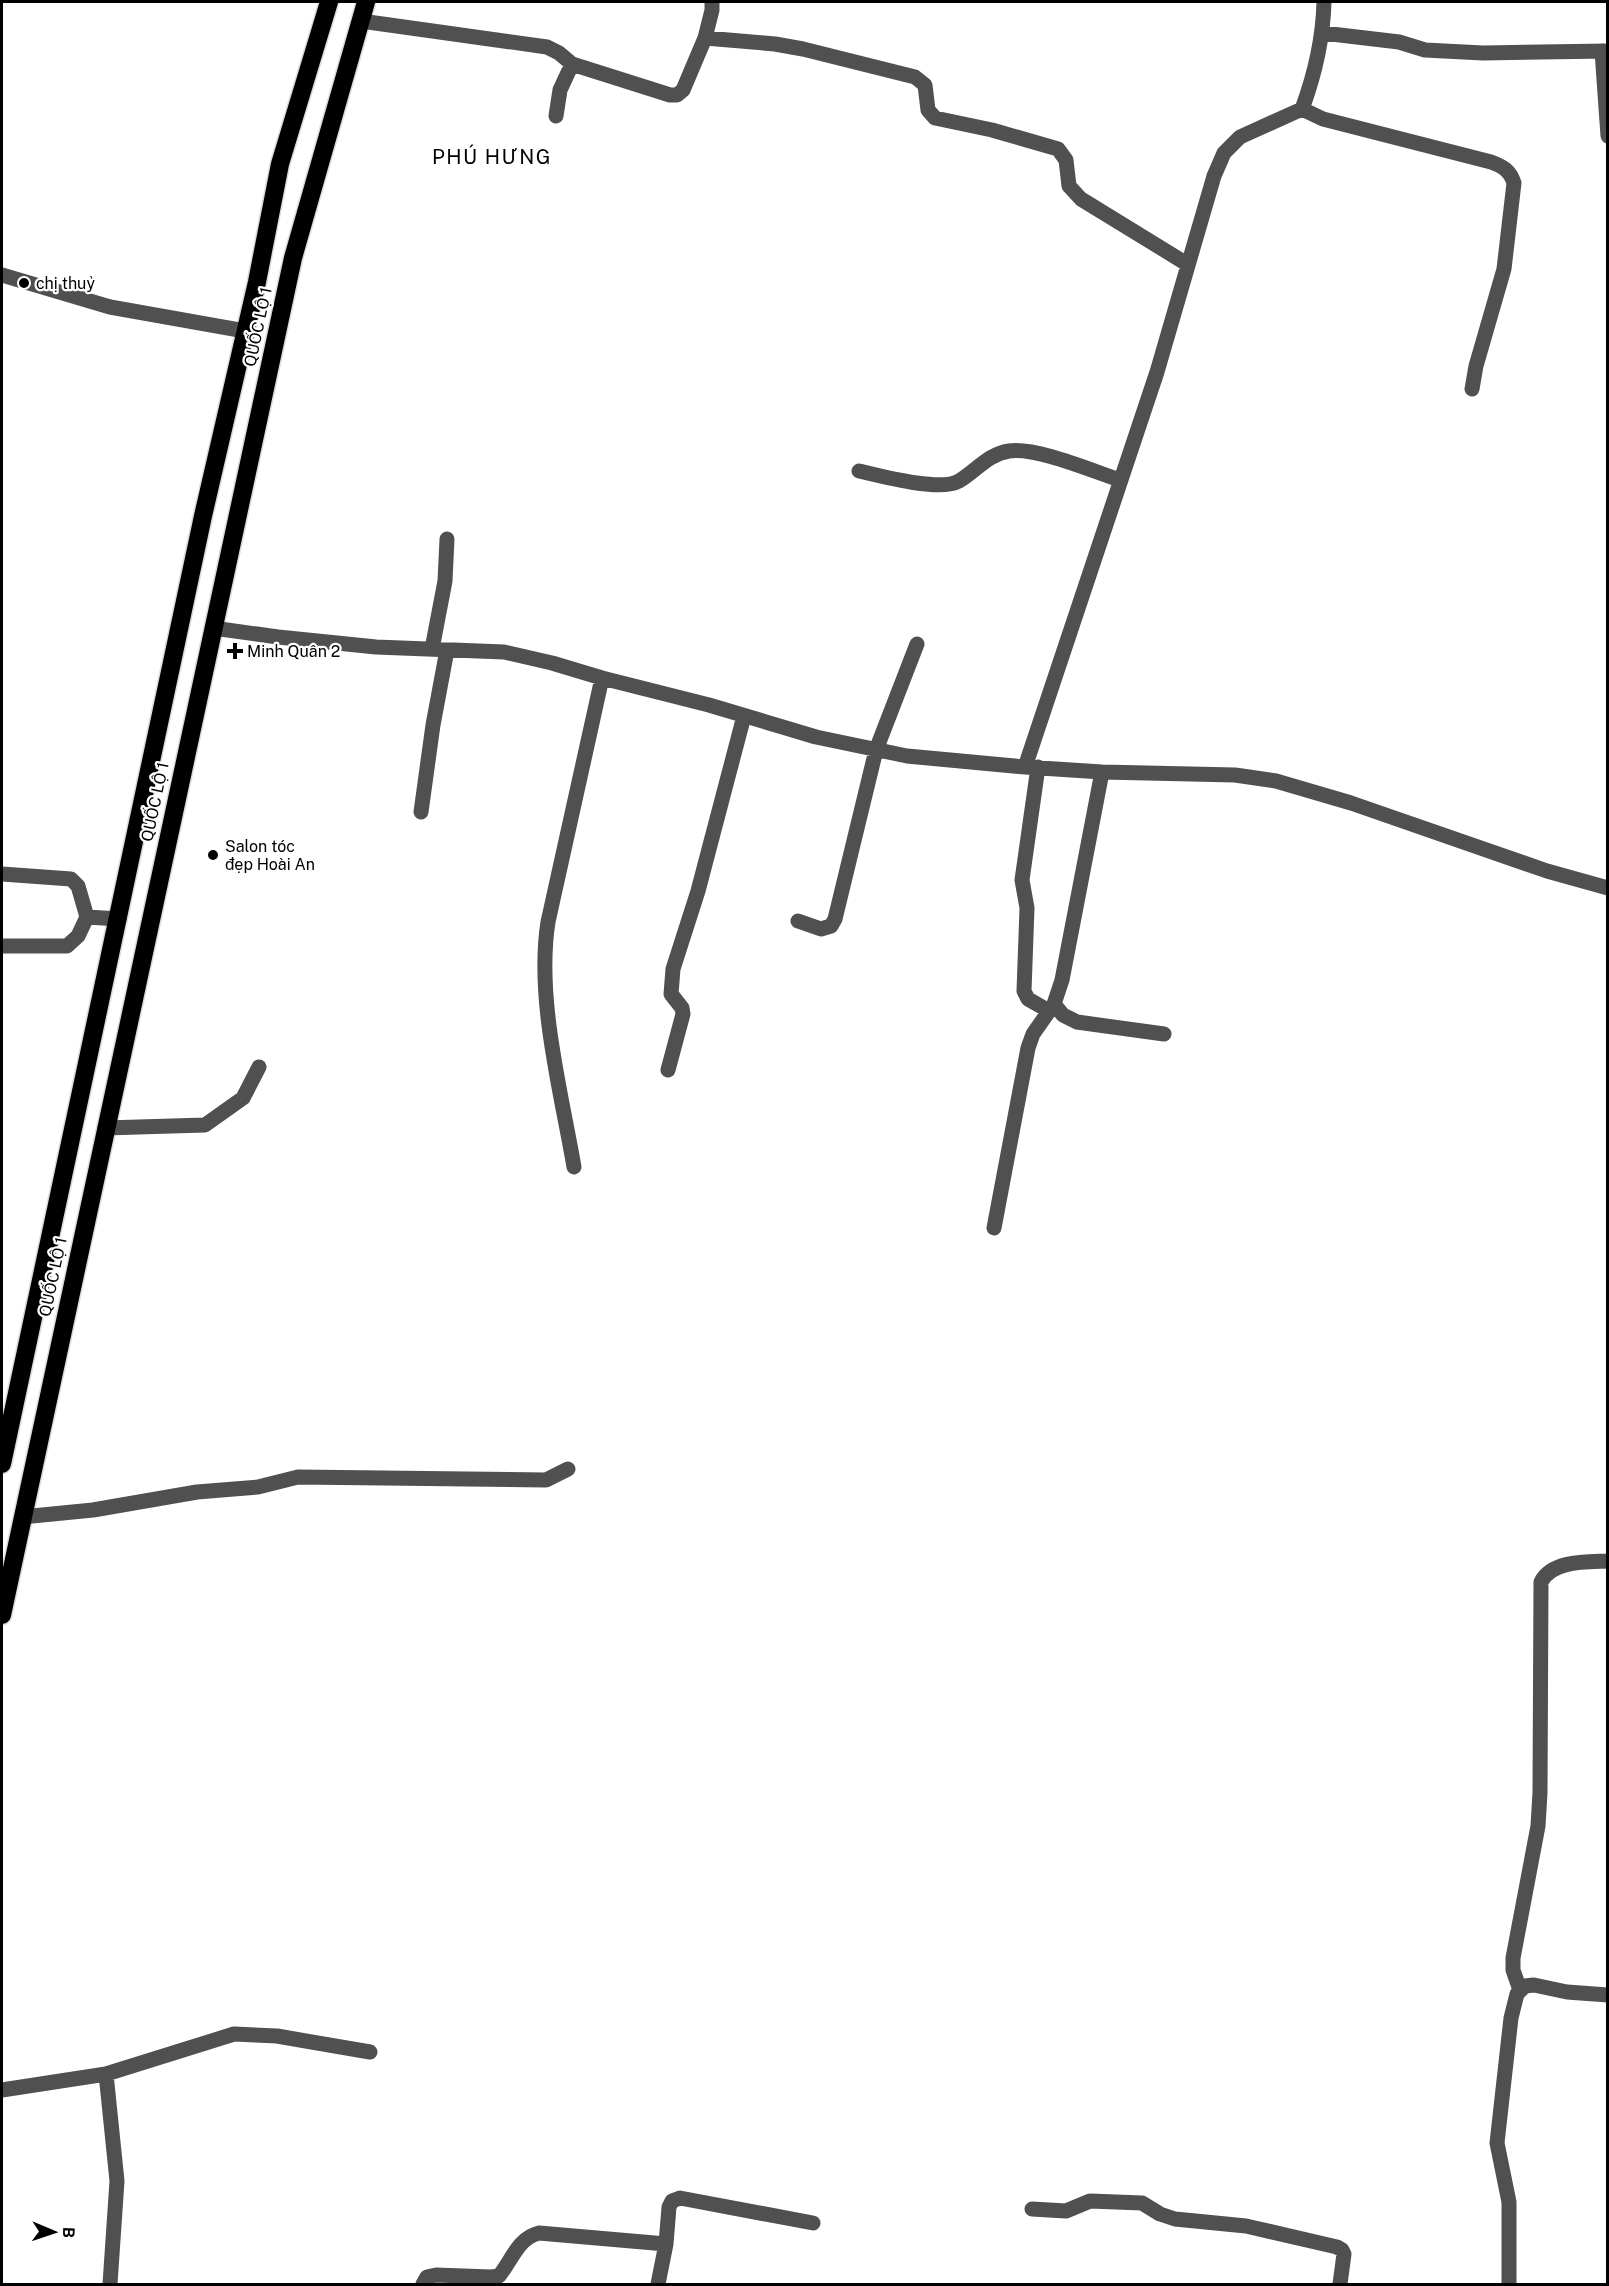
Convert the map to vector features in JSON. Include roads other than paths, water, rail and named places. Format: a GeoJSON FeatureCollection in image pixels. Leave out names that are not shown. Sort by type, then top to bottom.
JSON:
{"type":"FeatureCollection","features":[{"type":"Feature","properties":{"kind":"highway","name":"QUỐC LỘ 1"},"geometry":{"type":"LineString","coordinates":[[2,1464],[280,164],[328,2]]}},
{"type":"Feature","properties":{"kind":"highway","name":"QUỐC LỘ 1"},"geometry":{"type":"LineString","coordinates":[[2,1615],[293,258],[366,2]]}},
{"type":"Feature","properties":{"kind":"street"},"geometry":{"type":"LineString","coordinates":[[361,21],[547,47],[572,64],[670,95],[677,95],[683,90],[705,38],[712,2]]}},
{"type":"Feature","properties":{"kind":"street"},"geometry":{"type":"LineString","coordinates":[[1302,110],[1313,79],[1323,33],[1324,2]]}},
{"type":"Feature","properties":{"kind":"street"},"geometry":{"type":"LineString","coordinates":[[1323,33],[1399,42],[1425,50],[1483,53],[1605,51],[1608,135]]}},
{"type":"Feature","properties":{"kind":"street"},"geometry":{"type":"LineString","coordinates":[[705,38],[775,44],[803,49],[915,77],[925,85],[928,110],[935,118],[992,130],[1058,149],[1066,160],[1069,186],[1081,199],[1187,264]]}},
{"type":"Feature","properties":{"kind":"street"},"geometry":{"type":"LineString","coordinates":[[556,116],[560,90],[572,64]]}},
{"type":"Feature","properties":{"kind":"street"},"geometry":{"type":"LineString","coordinates":[[1164,1034],[1077,1022],[1051,1007],[1028,999],[1024,991],[1027,908],[1022,880],[1032,767],[1120,480],[1157,372],[1214,176],[1224,153],[1240,137],[1302,110],[1323,119],[1491,162],[1508,170],[1514,183],[1504,269],[1476,366],[1472,389]]}},
{"type":"Feature","properties":{"kind":"street"},"geometry":{"type":"LineString","coordinates":[[2,275],[110,307],[245,332]]}},
{"type":"Feature","properties":{"kind":"street"},"geometry":{"type":"LineString","coordinates":[[860,471],[926,484],[949,485],[958,482],[976,467],[998,454],[1023,451],[1068,462],[1120,480]]}},
{"type":"Feature","properties":{"kind":"street"},"geometry":{"type":"LineString","coordinates":[[422,812],[440,650],[447,539]]}},
{"type":"Feature","properties":{"kind":"street"},"geometry":{"type":"LineString","coordinates":[[213,628],[345,644],[504,652],[709,705],[816,737],[876,750],[961,762],[1102,772],[1235,775],[1276,781],[1351,803],[1547,871],[1608,888]]}},
{"type":"Feature","properties":{"kind":"street"},"geometry":{"type":"LineString","coordinates":[[798,921],[821,929],[831,926],[835,918],[876,750],[916,644]]}},
{"type":"Feature","properties":{"kind":"street"},"geometry":{"type":"LineString","coordinates":[[574,1167],[545,988],[544,950],[548,922],[602,678]]}},
{"type":"Feature","properties":{"kind":"street"},"geometry":{"type":"LineString","coordinates":[[668,1070],[683,1014],[682,1008],[671,994],[673,969],[698,891],[744,716]]}},
{"type":"Feature","properties":{"kind":"street"},"geometry":{"type":"LineString","coordinates":[[994,1228],[1028,1048],[1033,1034],[1051,1007],[1065,966],[1102,772]]}},
{"type":"Feature","properties":{"kind":"street"},"geometry":{"type":"LineString","coordinates":[[2,873],[71,879],[78,886],[87,917],[78,936],[67,946],[2,946]]}},
{"type":"Feature","properties":{"kind":"street"},"geometry":{"type":"LineString","coordinates":[[87,917],[119,920]]}},
{"type":"Feature","properties":{"kind":"street"},"geometry":{"type":"LineString","coordinates":[[105,1128],[205,1125],[243,1098],[259,1067]]}},
{"type":"Feature","properties":{"kind":"street"},"geometry":{"type":"LineString","coordinates":[[22,1517],[93,1510],[197,1492],[258,1487],[298,1477],[546,1480],[568,1469]]}},
{"type":"Feature","properties":{"kind":"street"},"geometry":{"type":"LineString","coordinates":[[1520,1990],[1513,1970],[1513,1958],[1538,1826],[1540,1793],[1541,1582],[1544,1577],[1569,1563],[1608,1562]]}},
{"type":"Feature","properties":{"kind":"street"},"geometry":{"type":"LineString","coordinates":[[1509,2284],[1509,2202],[1497,2143],[1511,2018],[1517,1994],[1526,1986],[1534,1985],[1568,1992],[1608,1995]]}},
{"type":"Feature","properties":{"kind":"street"},"geometry":{"type":"LineString","coordinates":[[2,2090],[106,2074],[234,2034],[277,2036],[370,2052]]}},
{"type":"Feature","properties":{"kind":"street"},"geometry":{"type":"LineString","coordinates":[[106,2074],[117,2171],[110,2284]]}},
{"type":"Feature","properties":{"kind":"street"},"geometry":{"type":"LineString","coordinates":[[658,2284],[666,2244],[669,2207],[672,2201],[680,2198],[813,2223]]}},
{"type":"Feature","properties":{"kind":"street"},"geometry":{"type":"LineString","coordinates":[[1032,2209],[1066,2211],[1090,2201],[1142,2203],[1160,2214],[1174,2218],[1246,2226],[1337,2247],[1344,2254],[1340,2284]]}},
{"type":"Feature","properties":{"kind":"street"},"geometry":{"type":"LineString","coordinates":[[423,2284],[427,2277],[436,2275],[499,2276],[519,2245],[532,2235],[540,2233],[666,2244]]}},
{"type":"Feature","properties":{"kind":"place","name":"chị thuỷ"},"geometry":{"type":"Point","coordinates":[24,283]}},
{"type":"Feature","properties":{"kind":"place","name":"Minh Quân 2"},"geometry":{"type":"Point","coordinates":[235,651]}},
{"type":"Feature","properties":{"kind":"place","name":"Salon tóc đẹp Hoài An"},"geometry":{"type":"Point","coordinates":[213,855]}},
{"type":"Feature","properties":{"kind":"district","name":"PHÚ HƯNG"},"geometry":{"type":"Point","coordinates":[492,157]}}]}
